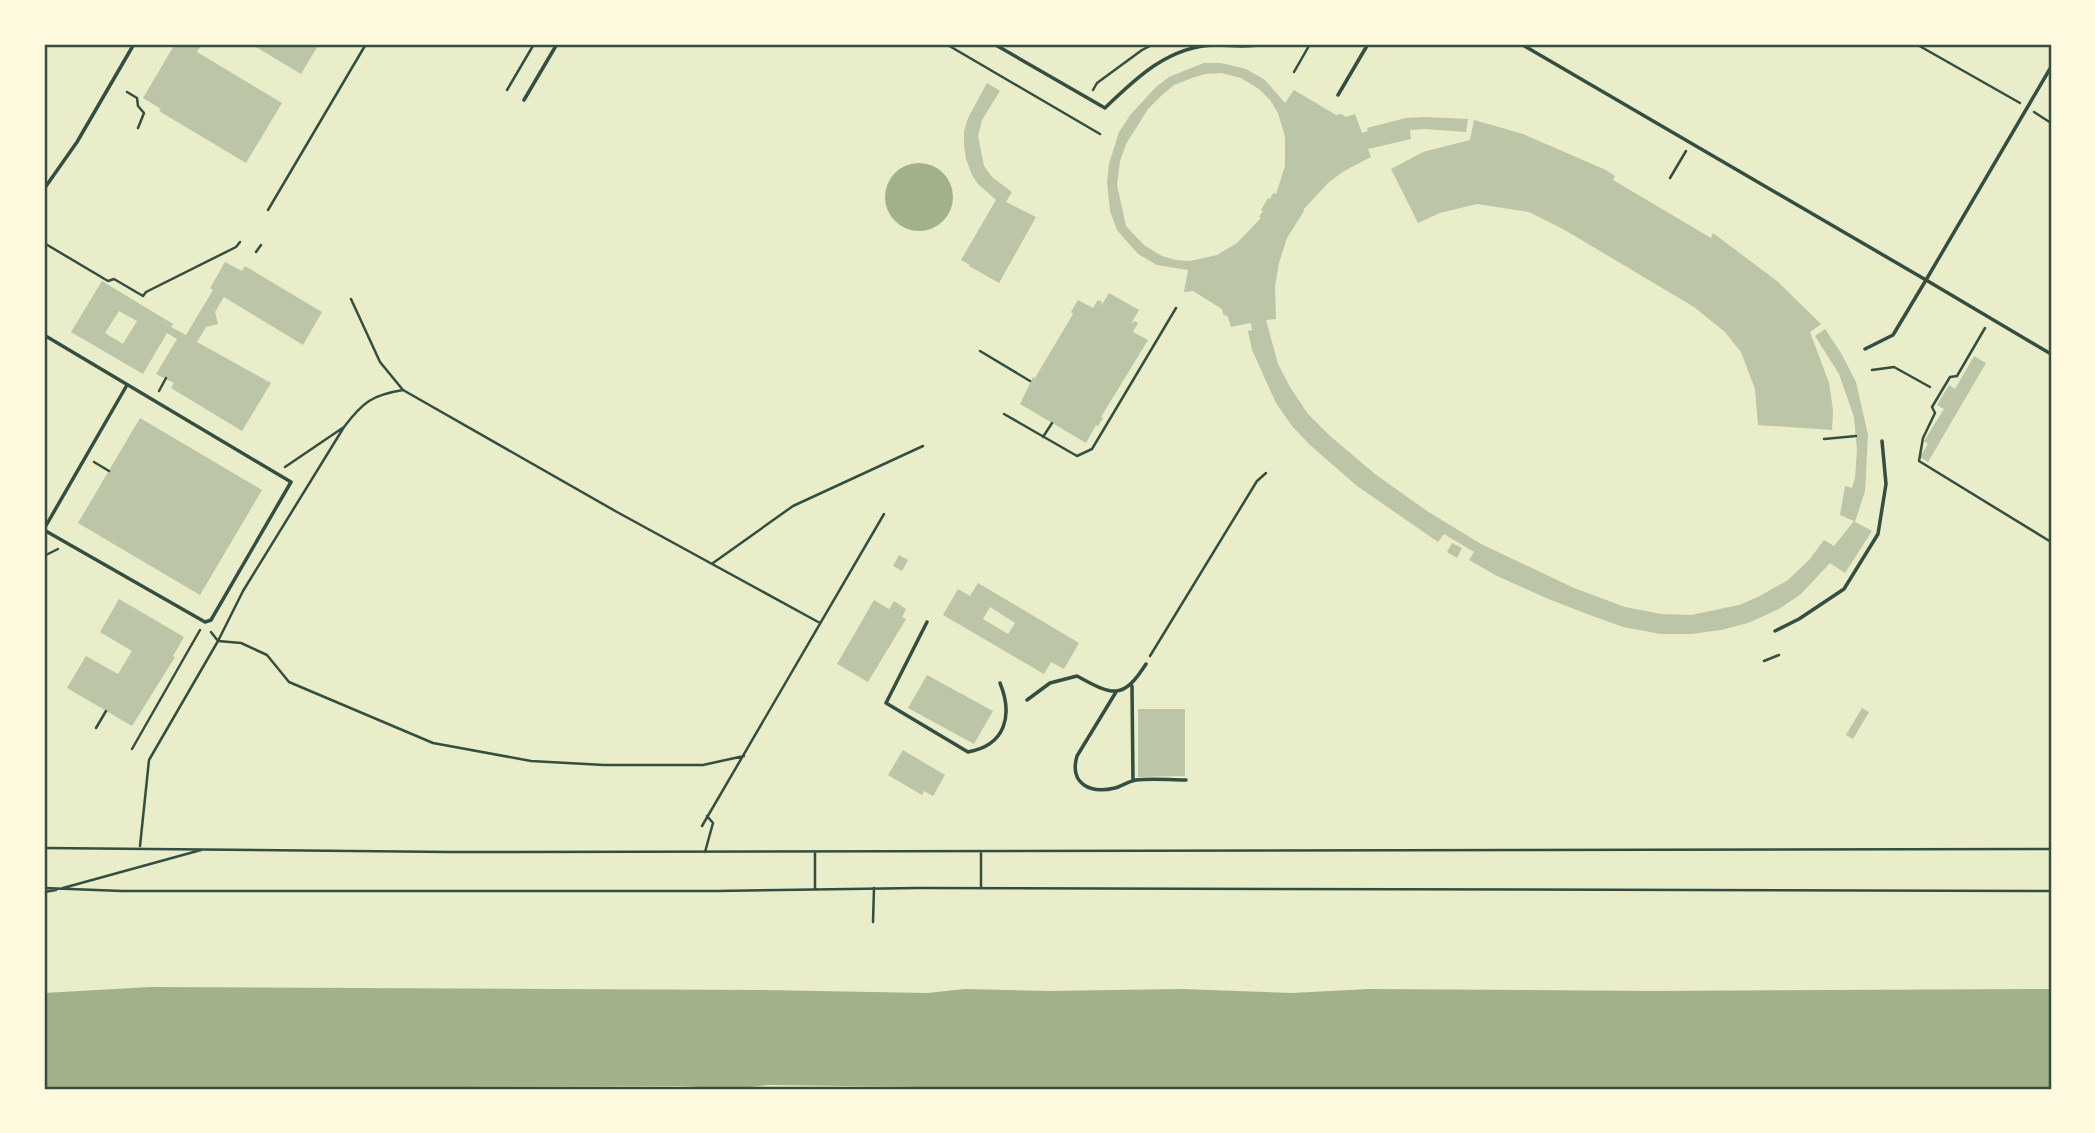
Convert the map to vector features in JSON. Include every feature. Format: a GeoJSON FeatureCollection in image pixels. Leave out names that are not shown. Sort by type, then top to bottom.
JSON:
{"type":"FeatureCollection","features":[{"type":"Feature","properties":{"kind":"lane"},"geometry":{"type":"LineString","coordinates":[[44,189],[77,142],[134,44]]}},
{"type":"Feature","properties":{"kind":"lane"},"geometry":{"type":"LineString","coordinates":[[524,100],[557,44]]}},
{"type":"Feature","properties":{"kind":"lane"},"geometry":{"type":"LineString","coordinates":[[994,44],[1105,108],[1125,88],[1160,61],[1189,49],[1215,45],[1248,47],[1263,44]]}},
{"type":"Feature","properties":{"kind":"lane"},"geometry":{"type":"LineString","coordinates":[[1338,95],[1368,44]]}},
{"type":"Feature","properties":{"kind":"lane"},"geometry":{"type":"LineString","coordinates":[[1521,44],[2051,354]]}},
{"type":"Feature","properties":{"kind":"lane"},"geometry":{"type":"LineString","coordinates":[[1865,349],[1893,335],[2051,66]]}},
{"type":"Feature","properties":{"kind":"lane"},"geometry":{"type":"LineString","coordinates":[[44,335],[127,384],[279,474],[292,482],[211,620],[205,622],[44,529],[127,384]]}},
{"type":"Feature","properties":{"kind":"lane"},"geometry":{"type":"LineString","coordinates":[[1775,631],[1799,619],[1844,589],[1878,534],[1886,484],[1882,441]]}},
{"type":"Feature","properties":{"kind":"lane"},"geometry":{"type":"LineString","coordinates":[[927,622],[886,703],[968,752],[982,750],[1000,733],[1006,719],[1008,702],[1000,683]]}},
{"type":"Feature","properties":{"kind":"lane"},"geometry":{"type":"LineString","coordinates":[[1133,781],[1132,686],[1146,664]]}},
{"type":"Feature","properties":{"kind":"lane"},"geometry":{"type":"LineString","coordinates":[[1027,700],[1050,682],[1077,676],[1116,692]]}},
{"type":"Feature","properties":{"kind":"lane"},"geometry":{"type":"LineString","coordinates":[[1132,686],[1116,692],[1085,741],[1073,768],[1075,777],[1086,786],[1113,789],[1133,781],[1186,780]]}},
{"type":"Feature","properties":{"kind":"path"},"geometry":{"type":"LineString","coordinates":[[268,210],[366,44]]}},
{"type":"Feature","properties":{"kind":"path"},"geometry":{"type":"LineString","coordinates":[[507,90],[534,44]]}},
{"type":"Feature","properties":{"kind":"path"},"geometry":{"type":"LineString","coordinates":[[946,44],[1100,134]]}},
{"type":"Feature","properties":{"kind":"path"},"geometry":{"type":"LineString","coordinates":[[1087,98],[1097,83],[1154,44]]}},
{"type":"Feature","properties":{"kind":"path"},"geometry":{"type":"LineString","coordinates":[[1294,72],[1310,44]]}},
{"type":"Feature","properties":{"kind":"path"},"geometry":{"type":"LineString","coordinates":[[1916,44],[2051,123]]}},
{"type":"Feature","properties":{"kind":"path"},"geometry":{"type":"LineString","coordinates":[[127,92],[138,98],[138,106],[144,113],[138,128]]}},
{"type":"Feature","properties":{"kind":"path"},"geometry":{"type":"LineString","coordinates":[[1670,178],[1690,143]]}},
{"type":"Feature","properties":{"kind":"path"},"geometry":{"type":"LineString","coordinates":[[44,243],[108,281],[114,279],[143,296],[146,292],[236,247],[240,242]]}},
{"type":"Feature","properties":{"kind":"path"},"geometry":{"type":"LineString","coordinates":[[256,252],[261,245]]}},
{"type":"Feature","properties":{"kind":"path"},"geometry":{"type":"LineString","coordinates":[[351,299],[380,362],[403,390],[617,512],[820,623]]}},
{"type":"Feature","properties":{"kind":"path"},"geometry":{"type":"LineString","coordinates":[[1004,414],[1077,456],[1092,449],[1176,308]]}},
{"type":"Feature","properties":{"kind":"path"},"geometry":{"type":"LineString","coordinates":[[1990,318],[1957,376],[1950,377],[1932,407],[1935,413],[1923,438],[1919,461],[2051,542]]}},
{"type":"Feature","properties":{"kind":"path"},"geometry":{"type":"LineString","coordinates":[[1145,346],[1150,350]]}},
{"type":"Feature","properties":{"kind":"path"},"geometry":{"type":"LineString","coordinates":[[980,351],[1030,381]]}},
{"type":"Feature","properties":{"kind":"path"},"geometry":{"type":"LineString","coordinates":[[1872,370],[1894,367],[1930,387]]}},
{"type":"Feature","properties":{"kind":"path"},"geometry":{"type":"LineString","coordinates":[[158,393],[166,378]]}},
{"type":"Feature","properties":{"kind":"path"},"geometry":{"type":"LineString","coordinates":[[140,848],[149,760],[218,641],[243,591],[344,427],[361,405],[382,394],[403,390]]}},
{"type":"Feature","properties":{"kind":"path"},"geometry":{"type":"LineString","coordinates":[[1100,422],[1105,425]]}},
{"type":"Feature","properties":{"kind":"path"},"geometry":{"type":"LineString","coordinates":[[1043,437],[1052,423]]}},
{"type":"Feature","properties":{"kind":"path"},"geometry":{"type":"LineString","coordinates":[[279,474],[282,469],[344,427]]}},
{"type":"Feature","properties":{"kind":"path"},"geometry":{"type":"LineString","coordinates":[[1824,439],[1856,436]]}},
{"type":"Feature","properties":{"kind":"path"},"geometry":{"type":"LineString","coordinates":[[713,564],[793,506],[923,446]]}},
{"type":"Feature","properties":{"kind":"path"},"geometry":{"type":"LineString","coordinates":[[85,457],[109,471]]}},
{"type":"Feature","properties":{"kind":"path"},"geometry":{"type":"LineString","coordinates":[[1146,664],[1257,481],[1266,473]]}},
{"type":"Feature","properties":{"kind":"path"},"geometry":{"type":"LineString","coordinates":[[702,826],[884,514]]}},
{"type":"Feature","properties":{"kind":"path"},"geometry":{"type":"LineString","coordinates":[[44,556],[67,544]]}},
{"type":"Feature","properties":{"kind":"path"},"geometry":{"type":"LineString","coordinates":[[131,749],[205,622]]}},
{"type":"Feature","properties":{"kind":"path"},"geometry":{"type":"LineString","coordinates":[[218,641],[241,643],[267,655],[289,682],[433,743],[531,761],[604,765],[703,765],[744,755]]}},
{"type":"Feature","properties":{"kind":"path"},"geometry":{"type":"LineString","coordinates":[[1764,661],[1779,655]]}},
{"type":"Feature","properties":{"kind":"path"},"geometry":{"type":"LineString","coordinates":[[96,728],[106,711]]}},
{"type":"Feature","properties":{"kind":"path"},"geometry":{"type":"LineString","coordinates":[[705,852],[713,823],[707,816]]}},
{"type":"Feature","properties":{"kind":"path"},"geometry":{"type":"LineString","coordinates":[[44,848],[705,852],[2051,849]]}},
{"type":"Feature","properties":{"kind":"path"},"geometry":{"type":"LineString","coordinates":[[59,889],[205,849]]}},
{"type":"Feature","properties":{"kind":"path"},"geometry":{"type":"LineString","coordinates":[[815,852],[815,889]]}},
{"type":"Feature","properties":{"kind":"path"},"geometry":{"type":"LineString","coordinates":[[981,852],[981,888]]}},
{"type":"Feature","properties":{"kind":"path"},"geometry":{"type":"LineString","coordinates":[[873,922],[874,888]]}},
{"type":"Feature","properties":{"kind":"path"},"geometry":{"type":"LineString","coordinates":[[44,890],[981,888],[2051,891]]}},
{"type":"Feature","properties":{"kind":"shaded area"},"geometry":{"type":"Polygon","coordinates":[[[919,163],[932,166],[943,173],[950,184],[953,197],[950,210],[943,221],[932,228],[919,231],[906,228],[895,221],[888,210],[885,197],[888,184],[895,173],[906,166],[919,163]]]}},
{"type":"Feature","properties":{"kind":"shaded area"},"geometry":{"type":"Polygon","coordinates":[[[150,987],[927,993],[965,989],[1181,989],[1292,993],[1369,989],[2051,989],[2051,1089],[1076,1089],[768,1085],[729,1089],[683,1086],[44,1089],[44,993],[150,987]]]}},
{"type":"Feature","properties":{"kind":"building"},"geometry":{"type":"Polygon","coordinates":[[[175,44],[202,44],[197,52],[282,103],[246,163],[159,111],[161,109],[143,98],[175,44]]]}},
{"type":"Feature","properties":{"kind":"building"},"geometry":{"type":"Polygon","coordinates":[[[251,44],[319,44],[301,74],[251,44]]]}},
{"type":"Feature","properties":{"kind":"building"},"geometry":{"type":"Polygon","coordinates":[[[1204,63],[1221,63],[1246,69],[1265,80],[1285,103],[1294,90],[1336,115],[1346,117],[1355,114],[1362,133],[1368,131],[1367,128],[1406,118],[1468,119],[1466,132],[1410,130],[1411,139],[1368,149],[1371,157],[1328,183],[1303,210],[1287,238],[1279,263],[1275,287],[1276,319],[1266,320],[1278,364],[1308,414],[1375,474],[1427,511],[1481,544],[1574,588],[1625,607],[1661,614],[1691,615],[1739,605],[1788,580],[1809,560],[1824,540],[1834,546],[1854,521],[1840,515],[1845,486],[1852,488],[1855,478],[1857,450],[1854,417],[1839,374],[1815,336],[1825,329],[1856,382],[1868,435],[1865,491],[1855,522],[1872,531],[1845,573],[1830,563],[1801,594],[1779,609],[1748,623],[1691,634],[1661,634],[1623,627],[1497,576],[1469,560],[1474,552],[1444,534],[1438,542],[1357,486],[1310,445],[1276,403],[1252,350],[1248,331],[1252,330],[1251,323],[1231,327],[1222,309],[1193,291],[1184,292],[1188,270],[1157,265],[1138,254],[1117,230],[1110,211],[1107,182],[1109,164],[1119,132],[1131,114],[1169,77],[1204,63]],[[1221,73],[1205,74],[1174,85],[1148,109],[1126,144],[1120,161],[1117,185],[1126,226],[1144,245],[1162,256],[1190,261],[1217,255],[1237,243],[1261,218],[1261,210],[1268,198],[1270,199],[1273,193],[1276,194],[1285,166],[1285,137],[1278,113],[1259,89],[1241,78],[1221,73]]]}},
{"type":"Feature","properties":{"kind":"building"},"geometry":{"type":"Polygon","coordinates":[[[987,83],[1000,91],[982,120],[978,136],[984,166],[992,177],[1012,192],[1006,202],[1036,217],[999,283],[961,260],[996,200],[972,175],[964,145],[968,118],[987,83]]]}},
{"type":"Feature","properties":{"kind":"building"},"geometry":{"type":"Polygon","coordinates":[[[1474,120],[1523,134],[1606,170],[1615,176],[1613,180],[1711,238],[1713,233],[1777,281],[1821,324],[1810,332],[1829,383],[1833,410],[1832,430],[1758,425],[1755,389],[1741,352],[1725,332],[1694,307],[1563,229],[1529,212],[1477,204],[1440,213],[1418,223],[1391,169],[1423,152],[1470,140],[1474,120]]]}},
{"type":"Feature","properties":{"kind":"building"},"geometry":{"type":"Polygon","coordinates":[[[225,262],[242,271],[245,266],[322,312],[303,345],[224,297],[215,312],[218,324],[206,327],[197,342],[271,383],[242,431],[171,388],[174,383],[156,374],[177,339],[167,333],[143,374],[71,332],[102,281],[173,324],[171,327],[186,335],[213,290],[210,288],[225,262]],[[119,311],[105,333],[123,344],[137,321],[119,311]]]}},
{"type":"Feature","properties":{"kind":"building"},"geometry":{"type":"Polygon","coordinates":[[[1109,293],[1139,310],[1131,324],[1135,321],[1138,323],[1133,332],[1148,340],[1086,443],[1020,404],[1033,377],[1035,378],[1073,314],[1071,312],[1078,300],[1093,308],[1098,300],[1102,302],[1101,306],[1109,293]]]}},
{"type":"Feature","properties":{"kind":"building"},"geometry":{"type":"Polygon","coordinates":[[[1974,356],[1986,363],[1928,462],[1920,457],[1928,444],[1924,441],[1944,409],[1937,405],[1949,385],[1955,389],[1974,356]]]}},
{"type":"Feature","properties":{"kind":"building"},"geometry":{"type":"Polygon","coordinates":[[[140,418],[262,490],[200,595],[78,523],[140,418]]]}},
{"type":"Feature","properties":{"kind":"building"},"geometry":{"type":"Polygon","coordinates":[[[1452,543],[1462,548],[1457,558],[1447,552],[1452,543]]]}},
{"type":"Feature","properties":{"kind":"building"},"geometry":{"type":"Polygon","coordinates":[[[899,555],[908,560],[902,571],[893,566],[899,555]]]}},
{"type":"Feature","properties":{"kind":"building"},"geometry":{"type":"Polygon","coordinates":[[[978,583],[1079,643],[1064,669],[1051,662],[1044,674],[943,615],[958,589],[970,596],[978,583]],[[990,607],[983,619],[1008,634],[1015,623],[990,607]]]}},
{"type":"Feature","properties":{"kind":"building"},"geometry":{"type":"Polygon","coordinates":[[[119,599],[184,637],[173,656],[175,657],[132,726],[67,688],[86,656],[118,674],[132,651],[100,632],[119,599]]]}},
{"type":"Feature","properties":{"kind":"building"},"geometry":{"type":"Polygon","coordinates":[[[874,600],[889,609],[894,601],[906,609],[902,617],[906,619],[868,682],[837,664],[874,600]]]}},
{"type":"Feature","properties":{"kind":"building"},"geometry":{"type":"Polygon","coordinates":[[[927,675],[993,711],[974,744],[908,708],[927,675]]]}},
{"type":"Feature","properties":{"kind":"building"},"geometry":{"type":"Polygon","coordinates":[[[1862,708],[1869,712],[1853,739],[1846,735],[1862,708]]]}},
{"type":"Feature","properties":{"kind":"building"},"geometry":{"type":"Polygon","coordinates":[[[1138,709],[1185,709],[1185,776],[1138,777],[1138,709]]]}},
{"type":"Feature","properties":{"kind":"building"},"geometry":{"type":"Polygon","coordinates":[[[903,750],[945,775],[933,796],[924,791],[922,795],[888,775],[903,750]]]}}]}
